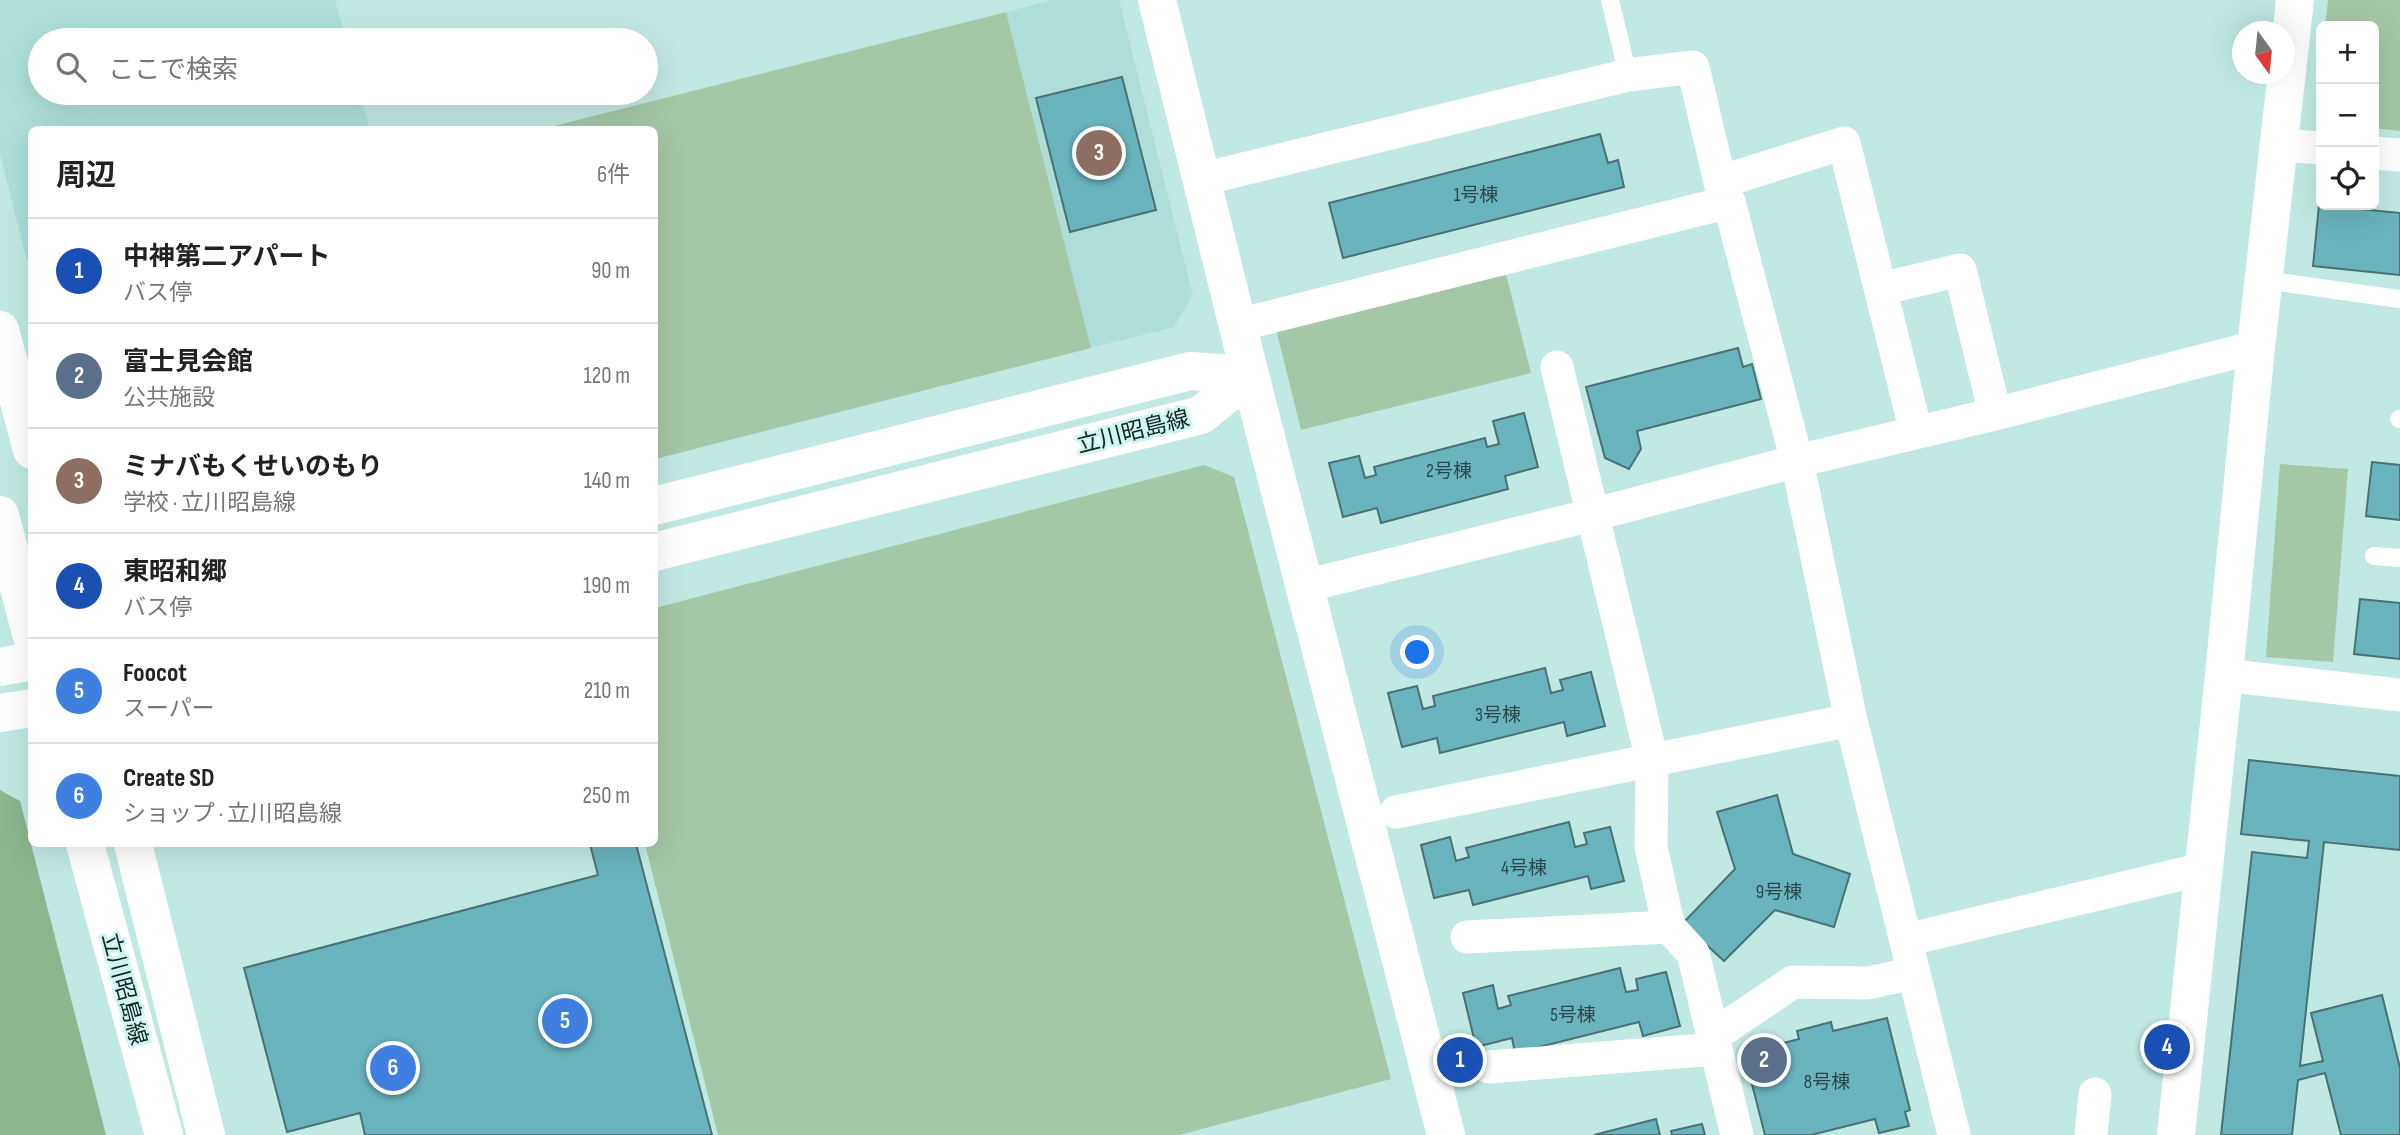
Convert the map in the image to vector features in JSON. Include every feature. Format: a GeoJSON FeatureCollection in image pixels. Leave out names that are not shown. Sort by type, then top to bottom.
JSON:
{"type":"FeatureCollection","features":[{"type":"Feature","properties":{"kind":"street"},"geometry":{"type":"LineString","coordinates":[[1157,0],[1250,375],[1446,1135]]}},
{"type":"Feature","properties":{"kind":"street"},"geometry":{"type":"LineString","coordinates":[[2176,1135],[2263,280],[2295,0]]}},
{"type":"Feature","properties":{"kind":"street"},"geometry":{"type":"LineString","coordinates":[[1202,179],[1628,75],[1693,67],[1797,461],[1851,720],[1954,1135]]}},
{"type":"Feature","properties":{"kind":"street"},"geometry":{"type":"LineString","coordinates":[[1238,325],[1725,192],[1844,143],[1916,432]]}},
{"type":"Feature","properties":{"kind":"street"},"geometry":{"type":"LineString","coordinates":[[2278,145],[2316,148]]}},
{"type":"Feature","properties":{"kind":"street"},"geometry":{"type":"LineString","coordinates":[[2379,153],[2400,155]]}},
{"type":"Feature","properties":{"kind":"street"},"geometry":{"type":"LineString","coordinates":[[1881,289],[1960,270],[1995,414]]}},
{"type":"Feature","properties":{"kind":"street"},"geometry":{"type":"LineString","coordinates":[[0,330],[28,435]]}},
{"type":"Feature","properties":{"kind":"street"},"geometry":{"type":"LineString","coordinates":[[1305,586],[2256,347]]}},
{"type":"Feature","properties":{"kind":"street"},"geometry":{"type":"LineString","coordinates":[[1556,368],[1652,760],[1651,847],[1669,928],[1693,953],[1737,1135]]}},
{"type":"Feature","properties":{"kind":"street","name":"立川昭島線"},"geometry":{"type":"LineString","coordinates":[[658,505],[1189,371],[1250,375]]}},
{"type":"Feature","properties":{"kind":"street","name":"立川昭島線"},"geometry":{"type":"LineString","coordinates":[[658,551],[1201,415],[1250,375]]}},
{"type":"Feature","properties":{"kind":"street"},"geometry":{"type":"LineString","coordinates":[[0,514],[28,622]]}},
{"type":"Feature","properties":{"kind":"street"},"geometry":{"type":"LineString","coordinates":[[0,667],[28,662]]}},
{"type":"Feature","properties":{"kind":"street"},"geometry":{"type":"LineString","coordinates":[[2224,675],[2400,695]]}},
{"type":"Feature","properties":{"kind":"street"},"geometry":{"type":"LineString","coordinates":[[0,713],[28,709]]}},
{"type":"Feature","properties":{"kind":"street"},"geometry":{"type":"LineString","coordinates":[[1396,812],[1851,720]]}},
{"type":"Feature","properties":{"kind":"street","name":"立川昭島線"},"geometry":{"type":"LineString","coordinates":[[86,847],[164,1135]]}},
{"type":"Feature","properties":{"kind":"street","name":"立川昭島線"},"geometry":{"type":"LineString","coordinates":[[134,847],[206,1135]]}},
{"type":"Feature","properties":{"kind":"street"},"geometry":{"type":"LineString","coordinates":[[1906,940],[2203,869]]}},
{"type":"Feature","properties":{"kind":"street"},"geometry":{"type":"LineString","coordinates":[[1466,937],[1669,928]]}},
{"type":"Feature","properties":{"kind":"street"},"geometry":{"type":"LineString","coordinates":[[1489,1067],[1715,1042],[1793,982],[1868,983],[1914,973]]}},
{"type":"Feature","properties":{"kind":"street"},"geometry":{"type":"LineString","coordinates":[[2091,1135],[2095,1094]]}},
{"type":"Feature","properties":{"kind":"lane"},"geometry":{"type":"LineString","coordinates":[[1610,0],[1628,75]]}},
{"type":"Feature","properties":{"kind":"lane"},"geometry":{"type":"LineString","coordinates":[[2263,280],[2400,299]]}},
{"type":"Feature","properties":{"kind":"lane"},"geometry":{"type":"LineString","coordinates":[[2374,556],[2400,558]]}},
{"type":"Feature","properties":{"kind":"shaded area"},"geometry":{"type":"Polygon","coordinates":[[[0,0],[335,0],[343,28],[28,28],[28,105],[363,105],[369,126],[28,126],[27,261],[0,154],[0,0]]]}},
{"type":"Feature","properties":{"kind":"shaded area"},"geometry":{"type":"Polygon","coordinates":[[[1052,0],[1119,0],[1193,295],[1174,327],[1091,348],[1006,12],[1052,0]]]}},
{"type":"Feature","properties":{"kind":"green space"},"geometry":{"type":"Polygon","coordinates":[[[2328,0],[2400,0],[2400,131],[2379,129],[2379,21],[2326,21],[2328,0]]]}},
{"type":"Feature","properties":{"kind":"green space"},"geometry":{"type":"Polygon","coordinates":[[[1006,12],[1091,348],[658,458],[658,126],[554,126],[637,105],[658,105],[658,100],[1006,12]]]}},
{"type":"Feature","properties":{"kind":"green space"},"geometry":{"type":"Polygon","coordinates":[[[1505,270],[1531,373],[1301,430],[1276,329],[1505,270]]]}},
{"type":"Feature","properties":{"kind":"green space"},"geometry":{"type":"Polygon","coordinates":[[[2280,464],[2348,469],[2333,662],[2266,657],[2280,464]]]}},
{"type":"Feature","properties":{"kind":"green space"},"geometry":{"type":"Polygon","coordinates":[[[1204,465],[1234,477],[1391,1079],[1179,1135],[718,1135],[646,847],[658,847],[658,607],[1204,465]]]}},
{"type":"Feature","properties":{"kind":"green space"},"geometry":{"type":"Polygon","coordinates":[[[0,790],[20,801],[28,832],[28,847],[32,847],[106,1135],[0,1135],[0,790]]]}},
{"type":"Feature","properties":{"kind":"building"},"geometry":{"type":"Polygon","coordinates":[[[1122,77],[1156,210],[1070,232],[1036,98],[1122,77]]]}},
{"type":"Feature","properties":{"kind":"building"},"geometry":{"type":"Polygon","coordinates":[[[1600,134],[1608,163],[1618,160],[1624,187],[1343,258],[1329,203],[1600,134]]]}},
{"type":"Feature","properties":{"kind":"building"},"geometry":{"type":"Polygon","coordinates":[[[2319,210],[2400,213],[2400,275],[2313,266],[2319,210]]]}},
{"type":"Feature","properties":{"kind":"building"},"geometry":{"type":"Polygon","coordinates":[[[1738,348],[1743,367],[1752,364],[1761,399],[1637,431],[1641,449],[1629,469],[1605,458],[1586,387],[1738,348]]]}},
{"type":"Feature","properties":{"kind":"building"},"geometry":{"type":"Polygon","coordinates":[[[1524,413],[1538,467],[1505,476],[1508,489],[1381,523],[1377,508],[1343,517],[1329,463],[1359,456],[1365,478],[1376,475],[1374,467],[1485,438],[1487,447],[1499,444],[1493,421],[1524,413]]]}},
{"type":"Feature","properties":{"kind":"building"},"geometry":{"type":"Polygon","coordinates":[[[2372,462],[2400,465],[2400,520],[2366,516],[2372,462]]]}},
{"type":"Feature","properties":{"kind":"building"},"geometry":{"type":"Polygon","coordinates":[[[2360,599],[2400,603],[2400,659],[2354,654],[2360,599]]]}},
{"type":"Feature","properties":{"kind":"building"},"geometry":{"type":"Polygon","coordinates":[[[1545,668],[1551,693],[1563,690],[1560,680],[1591,672],[1605,726],[1567,736],[1564,722],[1440,753],[1437,738],[1402,747],[1388,693],[1417,686],[1423,709],[1435,706],[1433,696],[1545,668]]]}},
{"type":"Feature","properties":{"kind":"building"},"geometry":{"type":"Polygon","coordinates":[[[2249,760],[2400,776],[2400,850],[2324,842],[2300,1066],[2323,1061],[2311,1013],[2382,995],[2400,1068],[2400,1135],[2341,1135],[2325,1073],[2298,1080],[2292,1135],[2221,1135],[2252,852],[2307,858],[2309,841],[2241,834],[2249,760]]]}},
{"type":"Feature","properties":{"kind":"building"},"geometry":{"type":"Polygon","coordinates":[[[1777,795],[1793,854],[1850,874],[1834,927],[1775,910],[1724,961],[1683,923],[1735,869],[1717,812],[1777,795]]]}},
{"type":"Feature","properties":{"kind":"building"},"geometry":{"type":"Polygon","coordinates":[[[1569,822],[1575,847],[1587,844],[1584,833],[1610,827],[1624,881],[1591,889],[1588,876],[1473,905],[1469,890],[1434,898],[1421,845],[1450,837],[1456,861],[1469,857],[1466,848],[1569,822]]]}},
{"type":"Feature","properties":{"kind":"building"},"geometry":{"type":"Polygon","coordinates":[[[591,847],[637,847],[712,1135],[365,1135],[360,1113],[287,1132],[244,968],[598,875],[591,847]]]}},
{"type":"Feature","properties":{"kind":"building"},"geometry":{"type":"Polygon","coordinates":[[[1620,968],[1626,992],[1638,990],[1636,979],[1666,972],[1680,1026],[1643,1036],[1639,1022],[1515,1053],[1512,1038],[1476,1047],[1463,993],[1493,985],[1498,1009],[1511,1005],[1508,996],[1620,968]]]}},
{"type":"Feature","properties":{"kind":"building"},"geometry":{"type":"Polygon","coordinates":[[[1887,1018],[1910,1110],[1905,1112],[1909,1126],[1879,1133],[1875,1119],[1811,1135],[1765,1135],[1744,1053],[1799,1039],[1797,1031],[1831,1022],[1833,1031],[1887,1018]]]}},
{"type":"Feature","properties":{"kind":"building"},"geometry":{"type":"Polygon","coordinates":[[[1656,1119],[1660,1135],[1594,1135],[1656,1119]]]}},
{"type":"Feature","properties":{"kind":"building"},"geometry":{"type":"Polygon","coordinates":[[[1702,1124],[1705,1135],[1672,1135],[1671,1131],[1702,1124]]]}},
{"type":"Feature","properties":{"kind":"place","name":"ミナバもくせいのもり"},"geometry":{"type":"Point","coordinates":[1099,153]}},
{"type":"Feature","properties":{"kind":"place","name":"Foocot"},"geometry":{"type":"Point","coordinates":[565,1021]}},
{"type":"Feature","properties":{"kind":"place","name":"東昭和郷"},"geometry":{"type":"Point","coordinates":[2167,1047]}},
{"type":"Feature","properties":{"kind":"place","name":"中神第二アパート"},"geometry":{"type":"Point","coordinates":[1460,1060]}},
{"type":"Feature","properties":{"kind":"place","name":"富士見会館"},"geometry":{"type":"Point","coordinates":[1764,1060]}},
{"type":"Feature","properties":{"kind":"place","name":"Create SD"},"geometry":{"type":"Point","coordinates":[393,1068]}}]}
